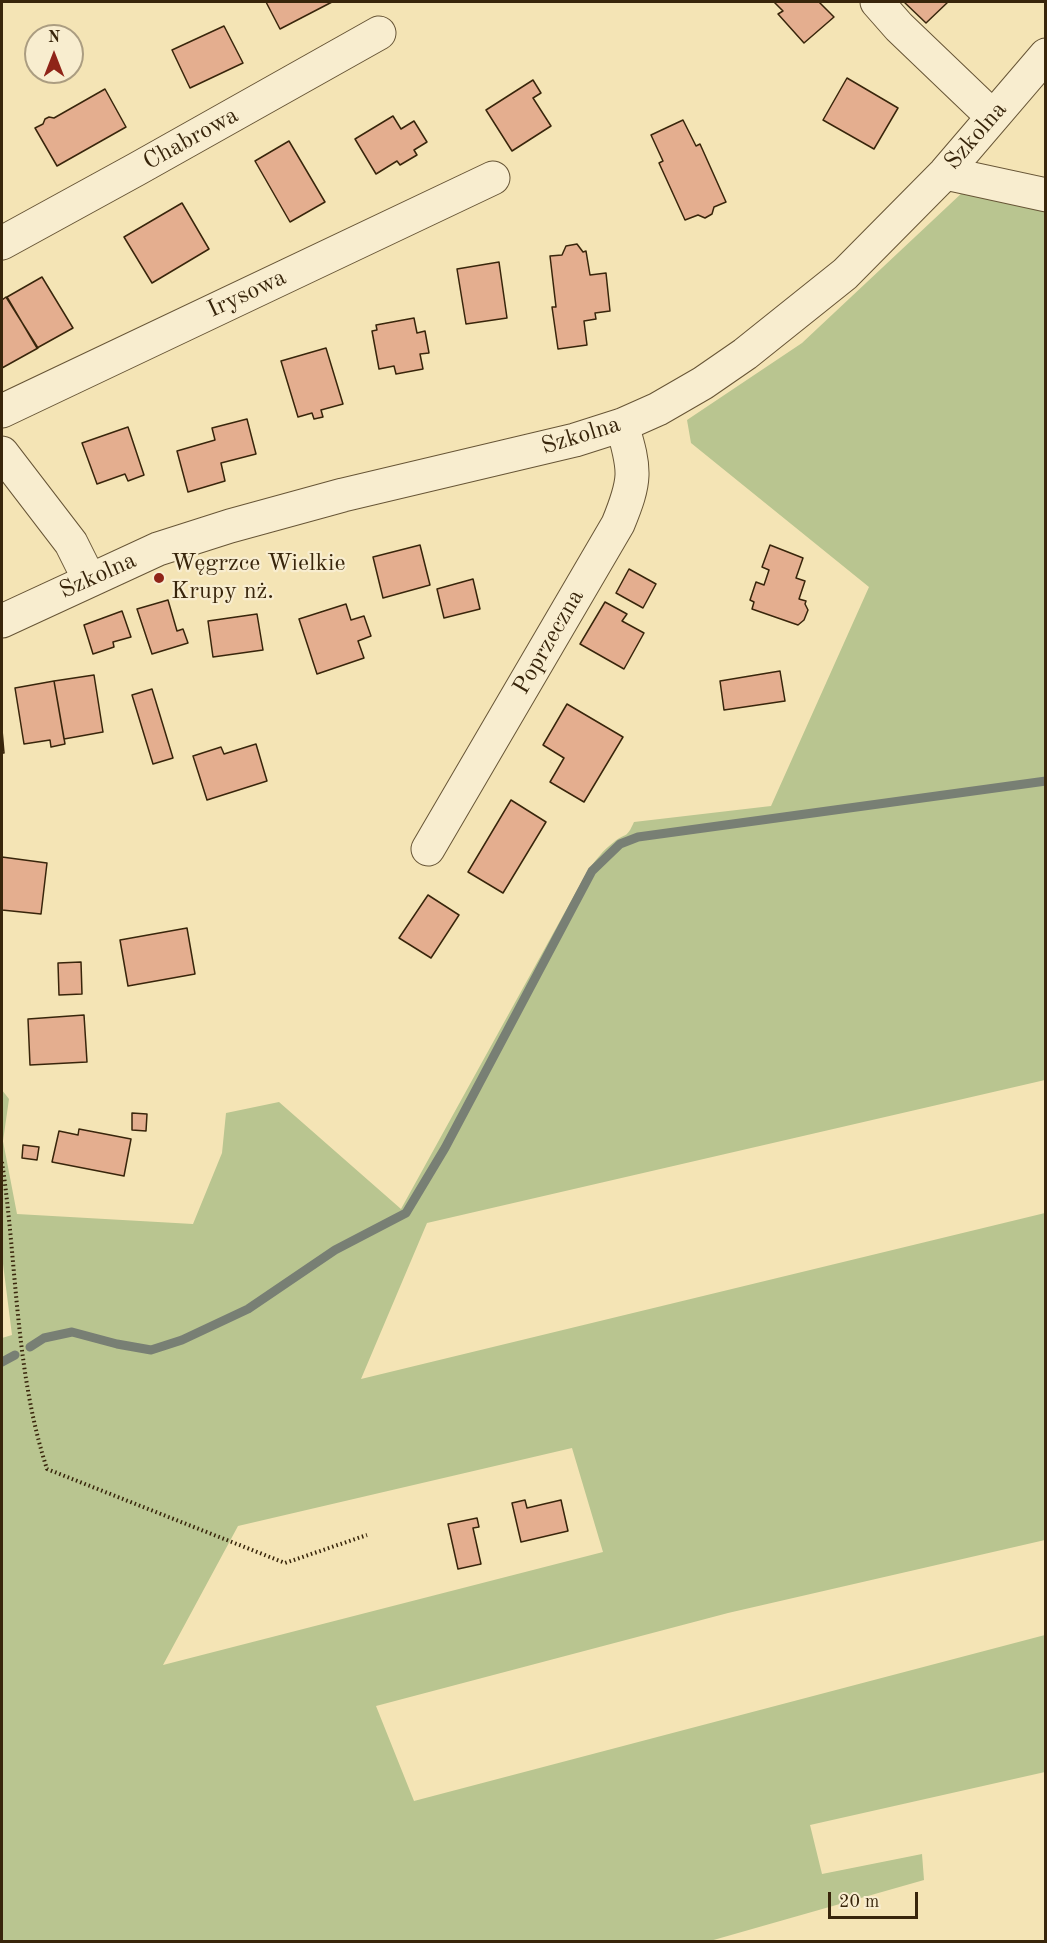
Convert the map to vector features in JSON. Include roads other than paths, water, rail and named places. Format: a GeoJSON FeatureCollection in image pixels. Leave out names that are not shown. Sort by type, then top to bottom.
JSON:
{"type":"FeatureCollection","features":[{"type":"Feature","properties":{"kind":"street"},"geometry":{"type":"LineString","coordinates":[[877,2],[899,27],[993,117]]}},
{"type":"Feature","properties":{"kind":"street","name":"Chabrowa"},"geometry":{"type":"LineString","coordinates":[[2,243],[379,33]]}},
{"type":"Feature","properties":{"kind":"street","name":"Szkolna"},"geometry":{"type":"LineString","coordinates":[[2,621],[158,549],[230,526],[343,495],[556,445],[622,425],[658,409],[702,383],[770,335],[845,274],[945,173],[1046,55]]}},
{"type":"Feature","properties":{"kind":"street"},"geometry":{"type":"LineString","coordinates":[[945,173],[1046,195]]}},
{"type":"Feature","properties":{"kind":"street","name":"Irysowa"},"geometry":{"type":"LineString","coordinates":[[2,411],[493,178]]}},
{"type":"Feature","properties":{"kind":"street","name":"Poprzeczna"},"geometry":{"type":"LineString","coordinates":[[428,849],[618,524],[629,498],[633,475],[632,455],[622,425]]}},
{"type":"Feature","properties":{"kind":"street"},"geometry":{"type":"LineString","coordinates":[[2,453],[71,543],[89,579]]}},
{"type":"Feature","properties":{"kind":"waterway"},"geometry":{"type":"LineString","coordinates":[[30,1347],[44,1338],[72,1332],[151,1350],[182,1340],[248,1309],[335,1250],[406,1213],[445,1148],[592,871],[620,844],[638,837],[1046,781]]}},
{"type":"Feature","properties":{"kind":"waterway"},"geometry":{"type":"LineString","coordinates":[[2,1362],[15,1355]]}},
{"type":"Feature","properties":{"kind":"place","name":"Węgrzce Wielkie Krupy nż."},"geometry":{"type":"Point","coordinates":[159,578]}}]}
